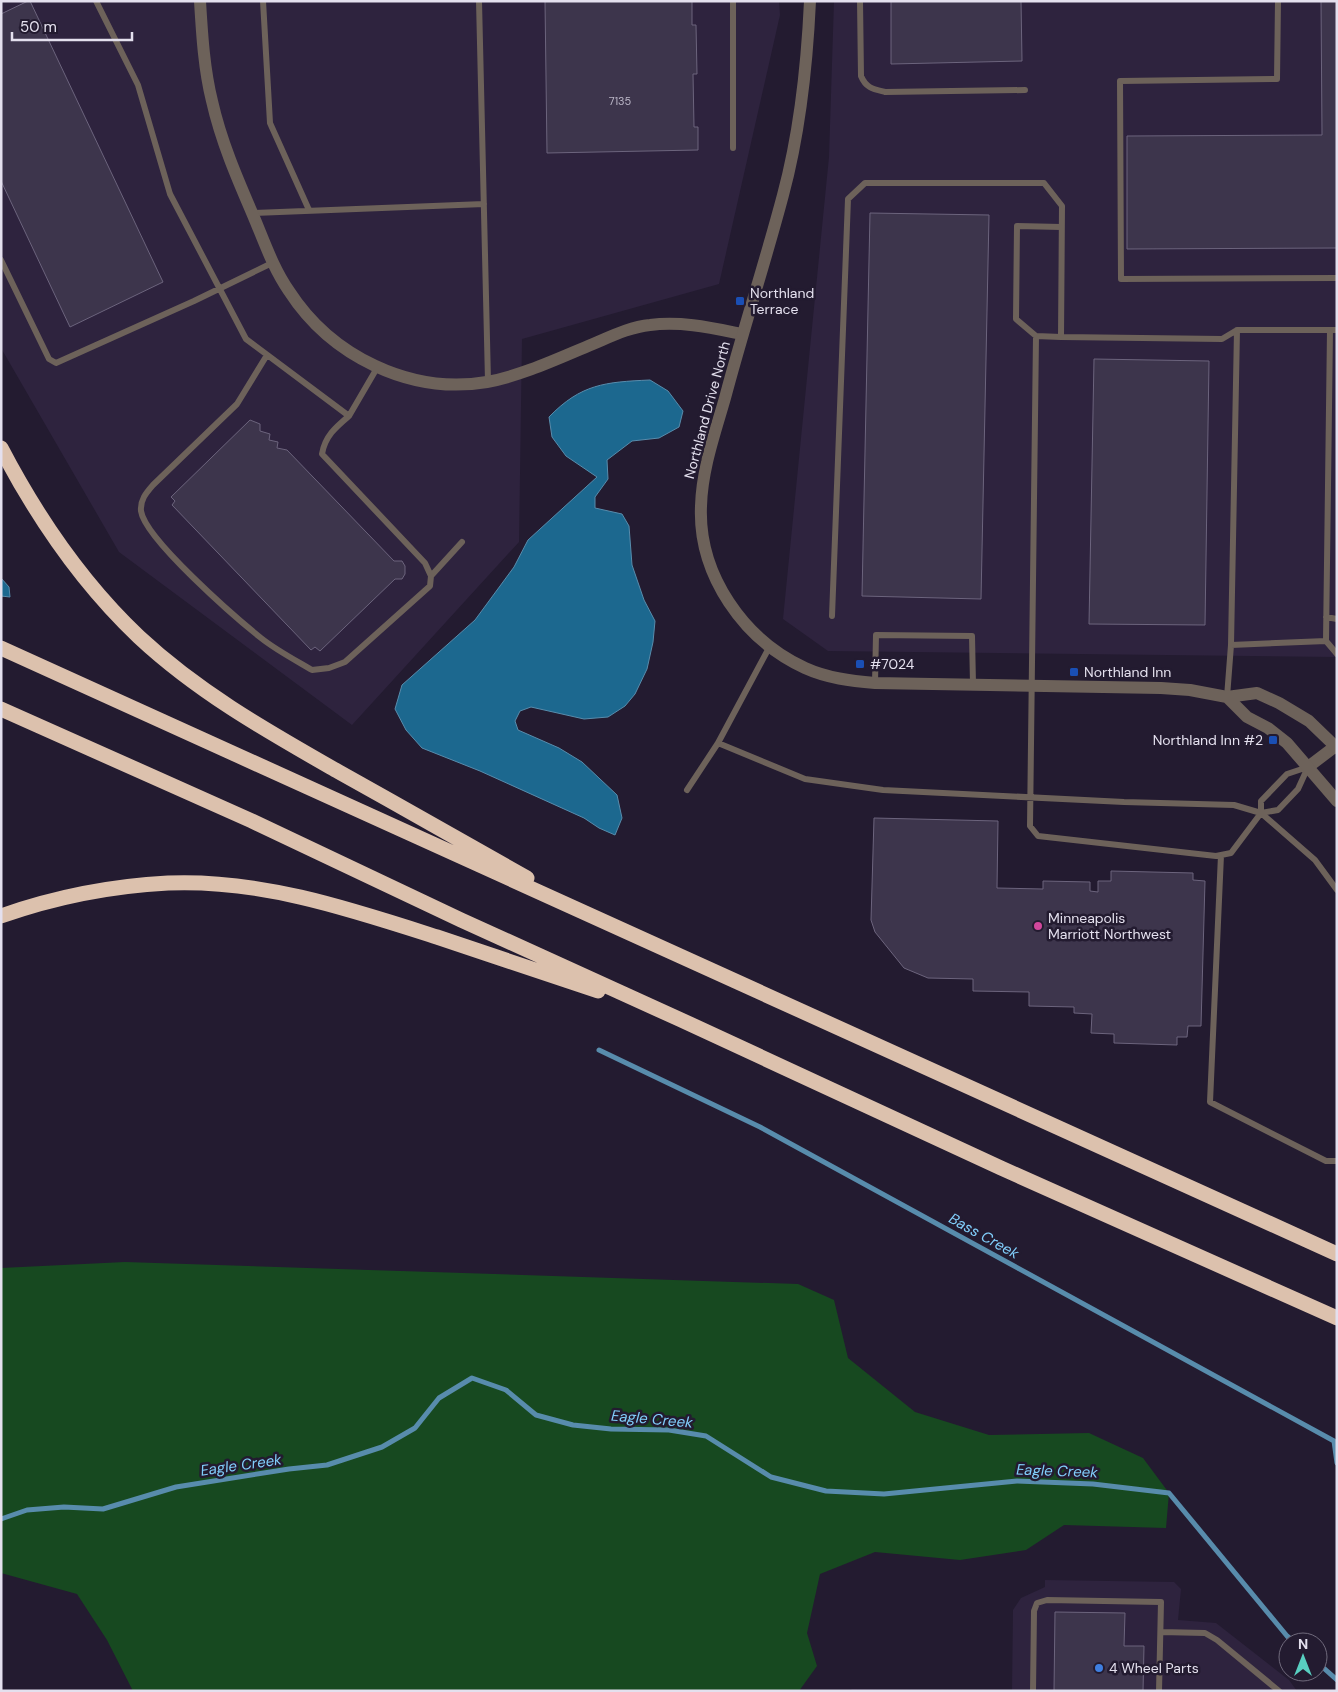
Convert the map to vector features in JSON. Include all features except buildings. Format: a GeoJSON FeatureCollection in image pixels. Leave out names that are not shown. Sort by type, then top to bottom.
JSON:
{"type":"FeatureCollection","features":[{"type":"Feature","properties":{"kind":"highway"},"geometry":{"type":"LineString","coordinates":[[1,448],[32,505],[89,581],[140,638],[199,686],[253,723],[613,927]]}},
{"type":"Feature","properties":{"kind":"highway"},"geometry":{"type":"LineString","coordinates":[[1,648],[1337,1254]]}},
{"type":"Feature","properties":{"kind":"highway"},"geometry":{"type":"LineString","coordinates":[[1,709],[252,822],[1010,1172],[1337,1318]]}},
{"type":"Feature","properties":{"kind":"highway"},"geometry":{"type":"LineString","coordinates":[[1,916],[36,904],[70,896],[142,885],[196,884],[265,891],[314,900],[361,912],[680,1019]]}},
{"type":"Feature","properties":{"kind":"highway"},"geometry":{"type":"LineString","coordinates":[[1274,1226],[1337,1250]]}},
{"type":"Feature","properties":{"kind":"street"},"geometry":{"type":"LineString","coordinates":[[200,1],[203,44],[212,100],[224,144],[272,263],[290,293],[313,321],[339,345],[357,357],[377,368],[402,376],[434,382],[466,384],[526,372],[622,332],[650,325],[685,323],[742,334]]}},
{"type":"Feature","properties":{"kind":"street","name":"Northland Drive North"},"geometry":{"type":"LineString","coordinates":[[810,1],[808,51],[798,123],[784,193],[706,463],[702,489],[700,509],[708,562],[723,594],[750,629],[788,659],[806,669],[849,680],[875,683],[1161,688],[1190,690],[1228,697],[1257,693],[1279,703],[1309,721],[1336,747],[1308,767]]}},
{"type":"Feature","properties":{"kind":"street"},"geometry":{"type":"LineString","coordinates":[[1228,697],[1247,717],[1268,728],[1288,743],[1337,801]]}},
{"type":"Feature","properties":{"kind":"lane"},"geometry":{"type":"LineString","coordinates":[[96,1],[138,85],[170,194],[246,339],[348,416]]}},
{"type":"Feature","properties":{"kind":"lane"},"geometry":{"type":"LineString","coordinates":[[263,1],[270,123],[309,210]]}},
{"type":"Feature","properties":{"kind":"lane"},"geometry":{"type":"LineString","coordinates":[[479,1],[488,381]]}},
{"type":"Feature","properties":{"kind":"lane"},"geometry":{"type":"LineString","coordinates":[[733,1],[733,148]]}},
{"type":"Feature","properties":{"kind":"lane"},"geometry":{"type":"LineString","coordinates":[[860,1],[861,76],[864,84],[872,89],[885,92],[1025,90]]}},
{"type":"Feature","properties":{"kind":"lane"},"geometry":{"type":"LineString","coordinates":[[1278,1],[1277,79],[1120,82],[1121,280],[1337,278]]}},
{"type":"Feature","properties":{"kind":"lane"},"geometry":{"type":"LineString","coordinates":[[832,616],[848,199],[866,183],[1044,183],[1062,206],[1061,336]]}},
{"type":"Feature","properties":{"kind":"lane"},"geometry":{"type":"LineString","coordinates":[[252,213],[484,204]]}},
{"type":"Feature","properties":{"kind":"lane"},"geometry":{"type":"LineString","coordinates":[[1061,227],[1017,226],[1016,319],[1036,336],[1222,340],[1237,330],[1333,330],[1326,641],[1337,654]]}},
{"type":"Feature","properties":{"kind":"lane"},"geometry":{"type":"LineString","coordinates":[[1,260],[49,359],[56,363],[220,289],[272,263]]}},
{"type":"Feature","properties":{"kind":"lane"},"geometry":{"type":"LineString","coordinates":[[1228,697],[1231,645],[1237,330]]}},
{"type":"Feature","properties":{"kind":"lane"},"geometry":{"type":"LineString","coordinates":[[1036,336],[1032,797],[1030,826],[1038,836],[1221,855],[1231,853],[1261,813],[1261,800],[1287,774],[1308,767]]}},
{"type":"Feature","properties":{"kind":"lane"},"geometry":{"type":"LineString","coordinates":[[267,355],[237,404],[153,485],[142,498],[141,511],[144,522],[160,543],[199,584],[262,638],[312,670],[329,668],[344,662],[430,586],[430,576],[425,563],[322,454],[329,433],[348,416],[377,368]]}},
{"type":"Feature","properties":{"kind":"lane"},"geometry":{"type":"LineString","coordinates":[[430,576],[462,542]]}},
{"type":"Feature","properties":{"kind":"lane"},"geometry":{"type":"LineString","coordinates":[[1326,617],[1337,619]]}},
{"type":"Feature","properties":{"kind":"lane"},"geometry":{"type":"LineString","coordinates":[[875,683],[876,635],[972,636],[973,684]]}},
{"type":"Feature","properties":{"kind":"lane"},"geometry":{"type":"LineString","coordinates":[[1231,645],[1326,641]]}},
{"type":"Feature","properties":{"kind":"lane"},"geometry":{"type":"LineString","coordinates":[[687,790],[718,743],[770,646]]}},
{"type":"Feature","properties":{"kind":"lane"},"geometry":{"type":"LineString","coordinates":[[718,743],[805,779],[883,790],[1124,802],[1234,805],[1261,813],[1315,860],[1337,890]]}},
{"type":"Feature","properties":{"kind":"lane"},"geometry":{"type":"LineString","coordinates":[[1261,813],[1278,810],[1298,789],[1308,767]]}},
{"type":"Feature","properties":{"kind":"lane"},"geometry":{"type":"LineString","coordinates":[[1221,855],[1210,1102],[1326,1161],[1337,1161]]}},
{"type":"Feature","properties":{"kind":"lane"},"geometry":{"type":"LineString","coordinates":[[1033,1691],[1034,1611],[1037,1603],[1047,1600],[1161,1602],[1159,1691]]}},
{"type":"Feature","properties":{"kind":"lane"},"geometry":{"type":"LineString","coordinates":[[1160,1632],[1205,1634],[1217,1640],[1278,1691]]}},
{"type":"Feature","properties":{"kind":"shaded area"},"geometry":{"type":"Polygon","coordinates":[[[1,1],[779,1],[780,15],[719,284],[522,339],[519,542],[352,725],[119,552],[1,348],[1,1]]]}},
{"type":"Feature","properties":{"kind":"shaded area"},"geometry":{"type":"Polygon","coordinates":[[[834,1],[1337,1],[1337,657],[828,651],[783,619],[829,157],[834,1]]]}},
{"type":"Feature","properties":{"kind":"shaded area"},"geometry":{"type":"Polygon","coordinates":[[[1045,1580],[1174,1582],[1181,1589],[1178,1620],[1216,1623],[1278,1671],[1278,1682],[1290,1682],[1297,1691],[850,1691],[852,1689],[1012,1690],[1013,1610],[1021,1598],[1045,1587],[1045,1580]]]}},
{"type":"Feature","properties":{"kind":"green space"},"geometry":{"type":"Polygon","coordinates":[[[125,1262],[798,1284],[834,1300],[848,1358],[915,1412],[989,1435],[1089,1433],[1143,1458],[1169,1493],[1166,1528],[1064,1525],[1026,1550],[960,1560],[875,1552],[820,1574],[807,1633],[817,1666],[799,1691],[133,1691],[107,1640],[77,1594],[1,1573],[1,1268],[125,1262]]]}},
{"type":"Feature","properties":{"kind":"water"},"geometry":{"type":"Polygon","coordinates":[[[650,380],[668,391],[683,411],[679,427],[659,438],[632,441],[607,460],[608,479],[595,497],[595,508],[622,514],[629,526],[632,565],[644,600],[655,621],[647,669],[635,694],[625,706],[608,717],[584,719],[531,707],[520,711],[515,721],[518,730],[559,748],[582,762],[617,795],[622,818],[615,835],[599,828],[584,818],[480,771],[422,748],[406,730],[395,709],[402,685],[475,620],[514,567],[528,540],[597,477],[566,456],[552,437],[549,417],[583,391],[607,384],[650,380]]]}},
{"type":"Feature","properties":{"kind":"water"},"geometry":{"type":"Polygon","coordinates":[[[1,578],[9,587],[10,597],[1,596],[1,578]]]}},
{"type":"Feature","properties":{"kind":"waterway","name":"Bass Creek"},"geometry":{"type":"LineString","coordinates":[[599,1050],[760,1127],[1334,1441],[1337,1463]]}},
{"type":"Feature","properties":{"kind":"waterway","name":"Eagle Creek"},"geometry":{"type":"LineString","coordinates":[[1,1519],[27,1510],[64,1507],[103,1509],[176,1487],[289,1469],[327,1465],[382,1447],[415,1428],[439,1398],[472,1378],[506,1390],[536,1415],[573,1425],[611,1429],[669,1430],[706,1436],[771,1477],[826,1491],[884,1494],[1017,1481],[1093,1484],[1169,1493],[1284,1632]]}},
{"type":"Feature","properties":{"kind":"waterway","name":"Eagle Creek"},"geometry":{"type":"LineString","coordinates":[[1328,1672],[1337,1680]]}},
{"type":"Feature","properties":{"kind":"place","name":"Northland Terrace"},"geometry":{"type":"Point","coordinates":[740,301]}},
{"type":"Feature","properties":{"kind":"place","name":"#7024"},"geometry":{"type":"Point","coordinates":[860,664]}},
{"type":"Feature","properties":{"kind":"place","name":"Northland Inn"},"geometry":{"type":"Point","coordinates":[1074,672]}},
{"type":"Feature","properties":{"kind":"place","name":"Northland Inn #2"},"geometry":{"type":"Point","coordinates":[1273,740]}},
{"type":"Feature","properties":{"kind":"place","name":"Minneapolis Marriott Northwest"},"geometry":{"type":"Point","coordinates":[1038,926]}},
{"type":"Feature","properties":{"kind":"place","name":"4 Wheel Parts"},"geometry":{"type":"Point","coordinates":[1099,1668]}}]}
